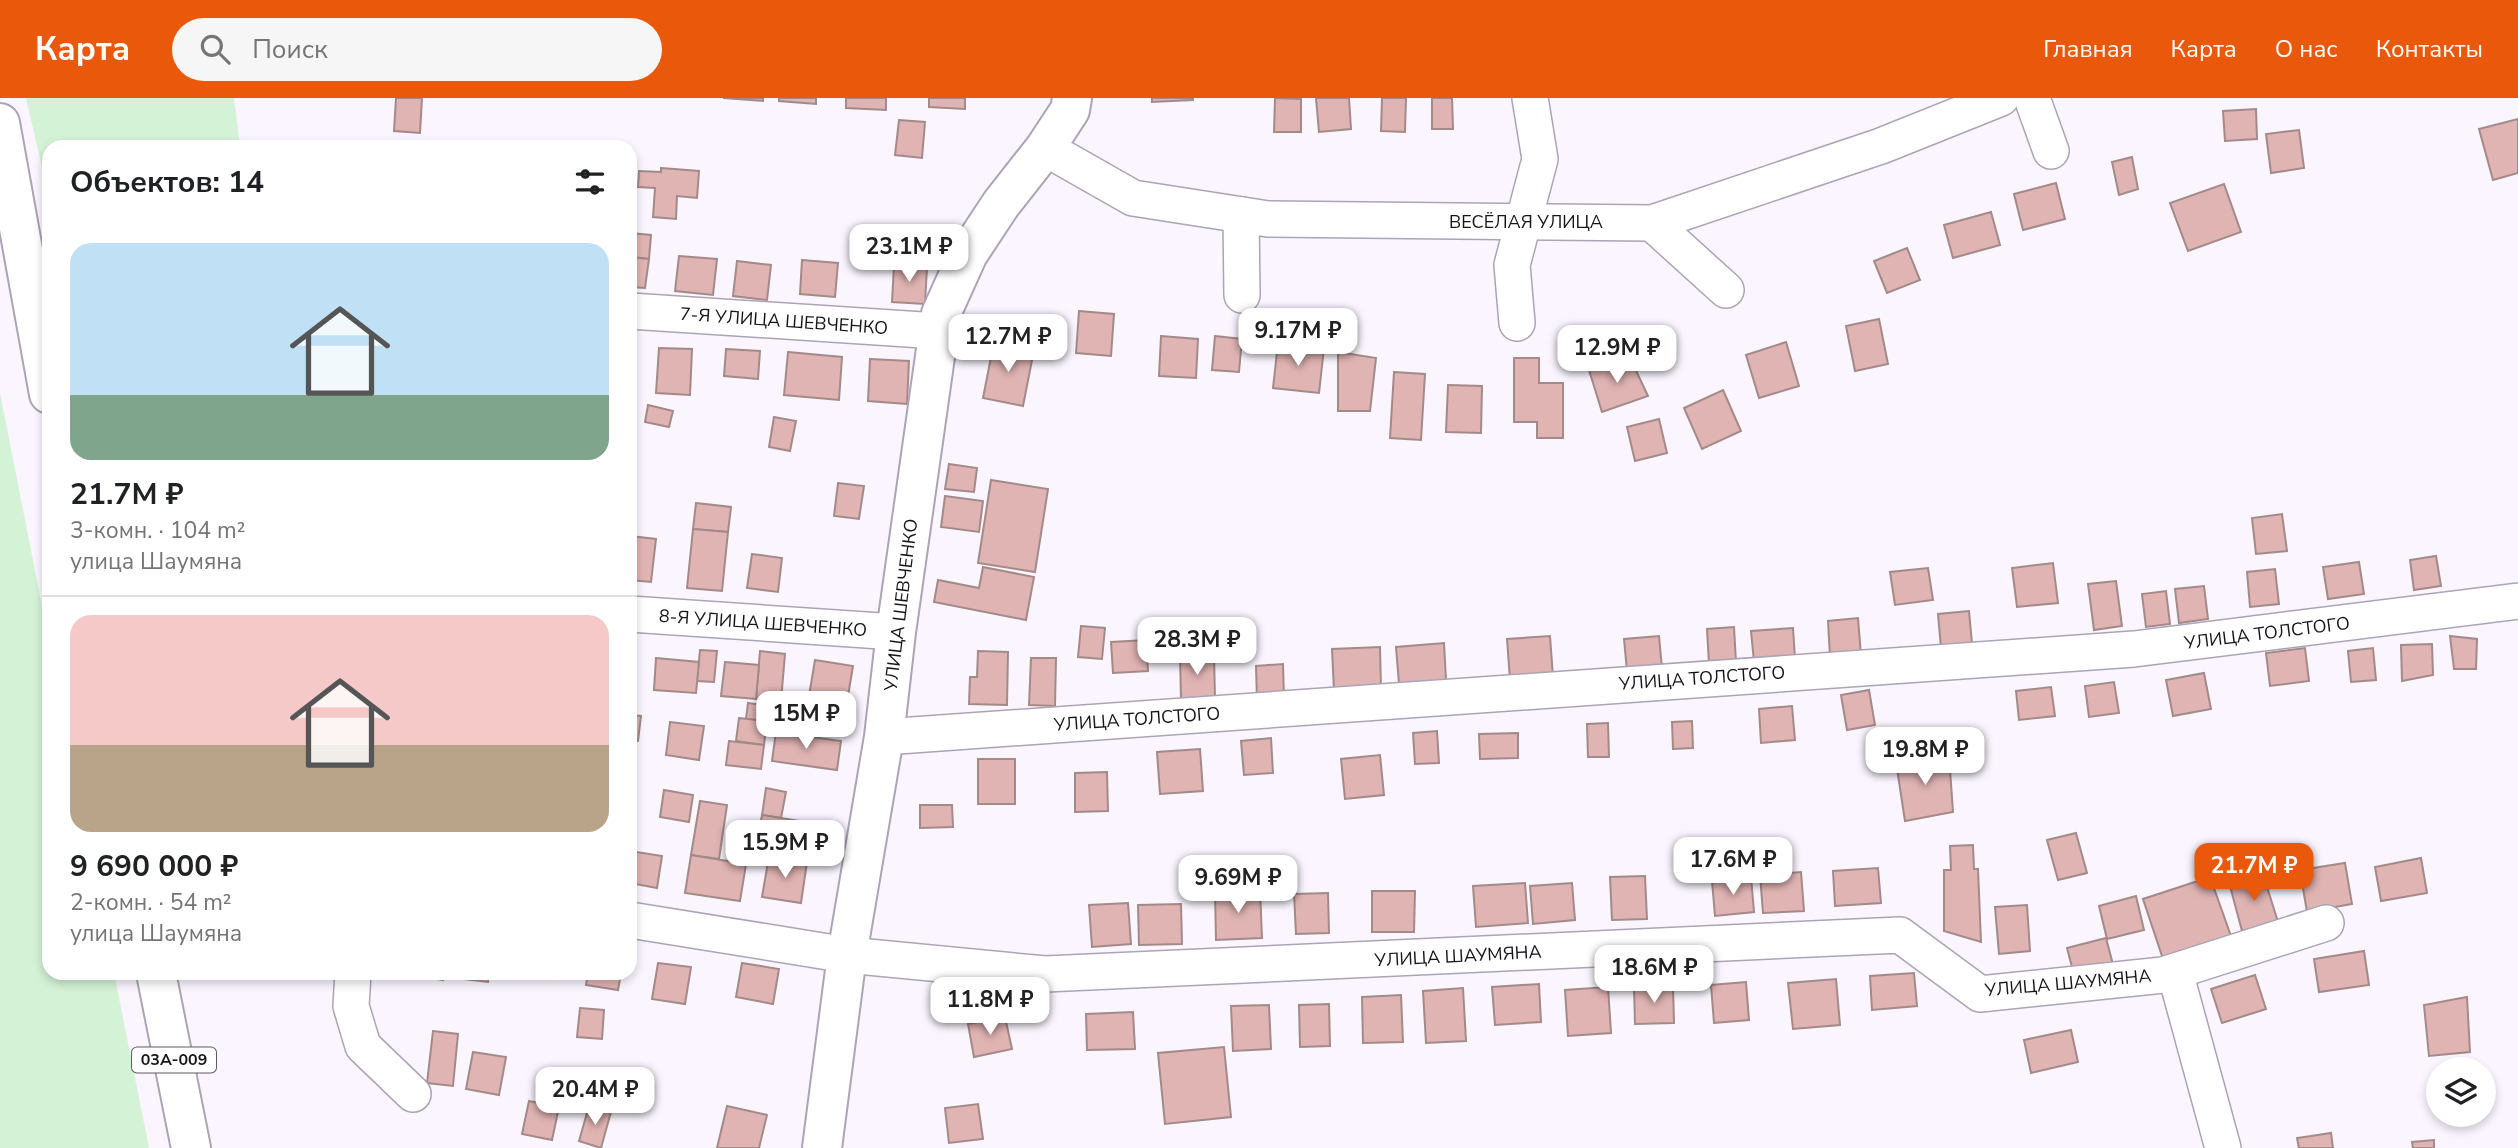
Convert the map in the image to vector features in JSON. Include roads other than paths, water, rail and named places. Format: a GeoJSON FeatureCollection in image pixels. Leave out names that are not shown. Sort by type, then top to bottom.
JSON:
{"type":"FeatureCollection","features":[{"type":"Feature","properties":{"kind":"main road","name":"УЛИЦА ШЕВЧЕНКО"},"geometry":{"type":"LineString","coordinates":[[822,1148],[847,955],[884,737],[896,632],[941,314],[968,254],[1001,204],[1045,148],[1070,110],[1072,98]]}},
{"type":"Feature","properties":{"kind":"main road"},"geometry":{"type":"LineString","coordinates":[[0,123],[40,293],[42,315]]}},
{"type":"Feature","properties":{"kind":"main road","name":"03А-009"},"geometry":{"type":"LineString","coordinates":[[157,980],[191,1148]]}},
{"type":"Feature","properties":{"kind":"street"},"geometry":{"type":"LineString","coordinates":[[1517,323],[1511,265],[1541,159],[1530,98]]}},
{"type":"Feature","properties":{"kind":"street","name":"ВЕСЁЛАЯ УЛИЦА"},"geometry":{"type":"LineString","coordinates":[[1045,148],[1133,198],[1268,219],[1652,223],[1881,146],[1926,112],[2001,98]]}},
{"type":"Feature","properties":{"kind":"street"},"geometry":{"type":"LineString","coordinates":[[2032,98],[2051,150]]}},
{"type":"Feature","properties":{"kind":"street"},"geometry":{"type":"LineString","coordinates":[[1241,215],[1242,295]]}},
{"type":"Feature","properties":{"kind":"street"},"geometry":{"type":"LineString","coordinates":[[1652,223],[1726,290]]}},
{"type":"Feature","properties":{"kind":"street","name":"7-Я УЛИЦА ШЕВЧЕНКО"},"geometry":{"type":"LineString","coordinates":[[637,311],[938,331]]}},
{"type":"Feature","properties":{"kind":"street","name":"УЛИЦА ТОЛСТОГО"},"geometry":{"type":"LineString","coordinates":[[884,737],[2134,649],[2518,601]]}},
{"type":"Feature","properties":{"kind":"street","name":"8-Я УЛИЦА ШЕВЧЕНКО"},"geometry":{"type":"LineString","coordinates":[[637,614],[896,632]]}},
{"type":"Feature","properties":{"kind":"street","name":"УЛИЦА ШАУМЯНА"},"geometry":{"type":"LineString","coordinates":[[637,921],[847,955],[1045,974],[1899,935],[1980,993],[2175,972],[2326,923]]}},
{"type":"Feature","properties":{"kind":"street","name":"УЛИЦА ШАУМЯНА"},"geometry":{"type":"LineString","coordinates":[[2175,972],[2223,1148]]}},
{"type":"Feature","properties":{"kind":"street"},"geometry":{"type":"LineString","coordinates":[[352,980],[351,1006],[363,1046],[413,1094]]}}]}
